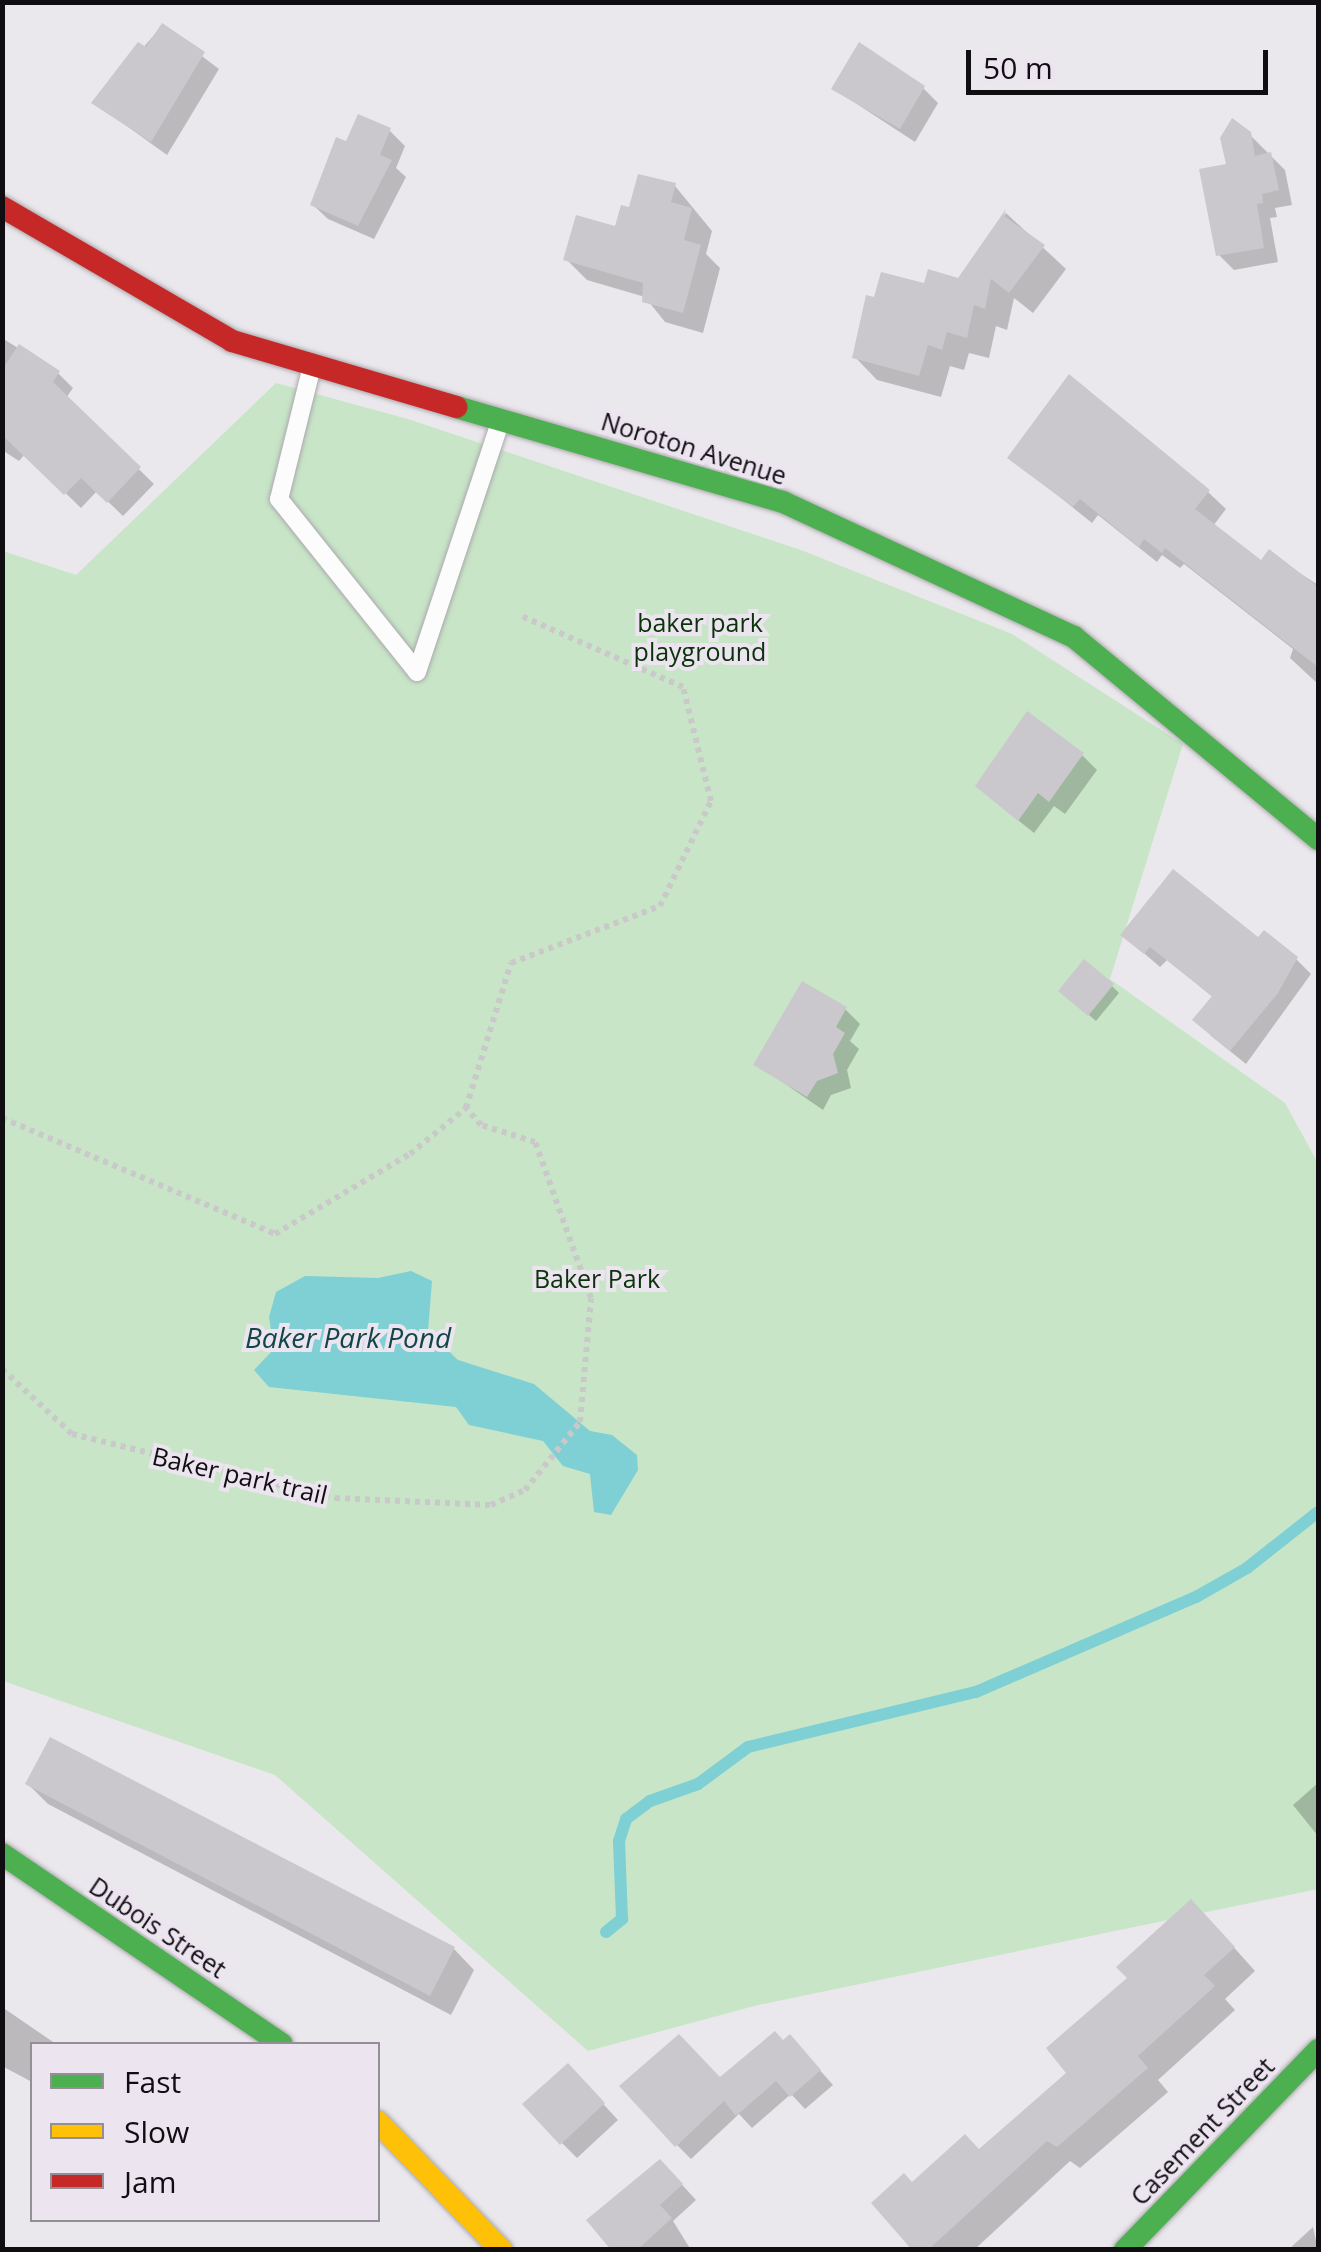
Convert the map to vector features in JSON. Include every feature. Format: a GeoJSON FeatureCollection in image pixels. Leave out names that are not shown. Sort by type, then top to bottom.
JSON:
{"type":"FeatureCollection","features":[{"type":"Feature","properties":{"kind":"main road","name":"Noroton Avenue"},"geometry":{"type":"LineString","coordinates":[[2,207],[232,341],[783,502],[1074,636],[1318,839]]}},
{"type":"Feature","properties":{"kind":"main road","name":"Dubois Street"},"geometry":{"type":"LineString","coordinates":[[2,1854],[279,2042]]}},
{"type":"Feature","properties":{"kind":"main road","name":"Casement Street"},"geometry":{"type":"LineString","coordinates":[[1125,2250],[1318,2050]]}},
{"type":"Feature","properties":{"kind":"main road"},"geometry":{"type":"LineString","coordinates":[[380,2124],[501,2250]]}},
{"type":"Feature","properties":{"kind":"lane"},"geometry":{"type":"LineString","coordinates":[[312,365],[279,498],[417,672],[500,420]]}},
{"type":"Feature","properties":{"kind":"path"},"geometry":{"type":"LineString","coordinates":[[2,1118],[274,1234],[410,1154],[466,1108],[510,963],[660,906],[711,801],[683,688],[519,616]]}},
{"type":"Feature","properties":{"kind":"path","name":"Baker park trail"},"geometry":{"type":"LineString","coordinates":[[2,1369],[72,1434],[336,1498],[492,1504],[525,1490],[580,1422],[592,1298],[536,1142],[480,1124],[466,1108]]}},
{"type":"Feature","properties":{"kind":"green space","name":"Baker Park"},"geometry":{"type":"Polygon","coordinates":[[[276,383],[408,419],[801,550],[1012,634],[1183,744],[1110,979],[1285,1103],[1318,1163],[1318,1889],[758,2005],[588,2051],[275,1775],[3,1681],[3,551],[76,575],[276,383]]]}},
{"type":"Feature","properties":{"kind":"water","name":"Baker Park Pond"},"geometry":{"type":"Polygon","coordinates":[[[411,1271],[432,1281],[428,1331],[458,1360],[534,1384],[590,1431],[612,1435],[637,1455],[638,1470],[611,1515],[594,1512],[590,1474],[563,1466],[543,1441],[469,1425],[456,1407],[269,1387],[254,1370],[274,1349],[269,1317],[276,1292],[305,1276],[378,1278],[411,1271]]]}},
{"type":"Feature","properties":{"kind":"building"},"geometry":{"type":"Polygon","coordinates":[[[162,23],[205,52],[151,142],[91,103],[138,42],[146,47],[162,23]]]}},
{"type":"Feature","properties":{"kind":"building"},"geometry":{"type":"Polygon","coordinates":[[[859,42],[925,86],[900,129],[831,89],[859,42]]]}},
{"type":"Feature","properties":{"kind":"building"},"geometry":{"type":"Polygon","coordinates":[[[358,114],[391,128],[380,155],[392,160],[358,226],[310,205],[336,137],[346,141],[358,114]]]}},
{"type":"Feature","properties":{"kind":"building"},"geometry":{"type":"Polygon","coordinates":[[[1232,118],[1251,132],[1255,156],[1271,152],[1279,190],[1262,194],[1263,203],[1257,204],[1264,248],[1216,256],[1199,169],[1226,164],[1220,138],[1232,118]]]}},
{"type":"Feature","properties":{"kind":"building"},"geometry":{"type":"Polygon","coordinates":[[[638,174],[676,183],[671,202],[692,208],[684,240],[701,245],[683,313],[642,302],[643,283],[563,260],[576,215],[615,226],[621,205],[629,207],[638,174]]]}},
{"type":"Feature","properties":{"kind":"building"},"geometry":{"type":"Polygon","coordinates":[[[1006,209],[1004,216],[1045,245],[1009,293],[991,279],[985,309],[974,305],[967,338],[947,332],[942,350],[928,345],[919,376],[852,358],[866,295],[874,297],[881,272],[924,283],[928,269],[958,278],[1006,209]]]}},
{"type":"Feature","properties":{"kind":"building"},"geometry":{"type":"Polygon","coordinates":[[[19,344],[60,371],[53,382],[141,467],[107,503],[81,478],[64,495],[2,435],[2,370],[19,344]]]}},
{"type":"Feature","properties":{"kind":"building"},"geometry":{"type":"Polygon","coordinates":[[[1069,374],[1210,490],[1195,509],[1261,560],[1269,549],[1318,587],[1318,667],[1165,548],[1162,553],[1144,539],[1139,547],[1080,499],[1073,507],[1007,458],[1069,374]]]}},
{"type":"Feature","properties":{"kind":"building"},"geometry":{"type":"Polygon","coordinates":[[[1027,711],[1084,753],[1049,802],[1038,793],[1018,821],[975,786],[1027,711]]]}},
{"type":"Feature","properties":{"kind":"building"},"geometry":{"type":"Polygon","coordinates":[[[1173,869],[1258,937],[1264,930],[1298,957],[1278,993],[1230,1051],[1192,1020],[1212,996],[1150,947],[1144,954],[1120,935],[1173,869]]]}},
{"type":"Feature","properties":{"kind":"building"},"geometry":{"type":"Polygon","coordinates":[[[1084,959],[1114,984],[1088,1016],[1058,991],[1084,959]]]}},
{"type":"Feature","properties":{"kind":"building"},"geometry":{"type":"Polygon","coordinates":[[[802,981],[847,1007],[836,1027],[845,1033],[833,1054],[838,1073],[817,1081],[807,1097],[753,1065],[802,981]]]}},
{"type":"Feature","properties":{"kind":"building"},"geometry":{"type":"Polygon","coordinates":[[[50,1737],[455,1947],[430,1996],[25,1784],[50,1737]]]}},
{"type":"Feature","properties":{"kind":"building"},"geometry":{"type":"Polygon","coordinates":[[[1191,1899],[1235,1947],[1204,1975],[1215,1986],[1138,2056],[1148,2068],[1057,2147],[1047,2141],[928,2250],[912,2250],[871,2203],[904,2173],[912,2182],[965,2134],[979,2149],[1066,2073],[1046,2048],[1127,1978],[1116,1967],[1191,1899]]]}},
{"type":"Feature","properties":{"kind":"building"},"geometry":{"type":"Polygon","coordinates":[[[775,2031],[783,2040],[790,2034],[821,2070],[790,2097],[776,2081],[736,2116],[724,2101],[675,2147],[619,2086],[679,2034],[720,2077],[775,2031]]]}},
{"type":"Feature","properties":{"kind":"building"},"geometry":{"type":"Polygon","coordinates":[[[568,2063],[605,2103],[560,2145],[522,2104],[568,2063]]]}},
{"type":"Feature","properties":{"kind":"building"},"geometry":{"type":"Polygon","coordinates":[[[660,2159],[683,2184],[660,2205],[672,2218],[637,2250],[611,2250],[586,2220],[660,2159]]]}},
{"type":"Feature","properties":{"kind":"waterway"},"geometry":{"type":"LineString","coordinates":[[606,1932],[622,1919],[619,1841],[626,1819],[650,1801],[698,1784],[748,1747],[976,1692],[1196,1597],[1247,1568],[1318,1512]]}},
{"type":"Feature","properties":{"kind":"traffic: fast"},"geometry":{"type":"LineString","coordinates":[[456,407],[783,502],[1074,637],[1318,839]]}},
{"type":"Feature","properties":{"kind":"traffic: fast"},"geometry":{"type":"LineString","coordinates":[[2,1854],[279,2042]]}},
{"type":"Feature","properties":{"kind":"traffic: fast"},"geometry":{"type":"LineString","coordinates":[[1125,2250],[1318,2050]]}},
{"type":"Feature","properties":{"kind":"traffic: slow"},"geometry":{"type":"LineString","coordinates":[[380,2124],[501,2250]]}},
{"type":"Feature","properties":{"kind":"traffic: jam"},"geometry":{"type":"LineString","coordinates":[[2,207],[232,341],[456,407]]}},
{"type":"Feature","properties":{"kind":"park label","name":"baker park playground"},"geometry":{"type":"Point","coordinates":[700,638]}}]}
